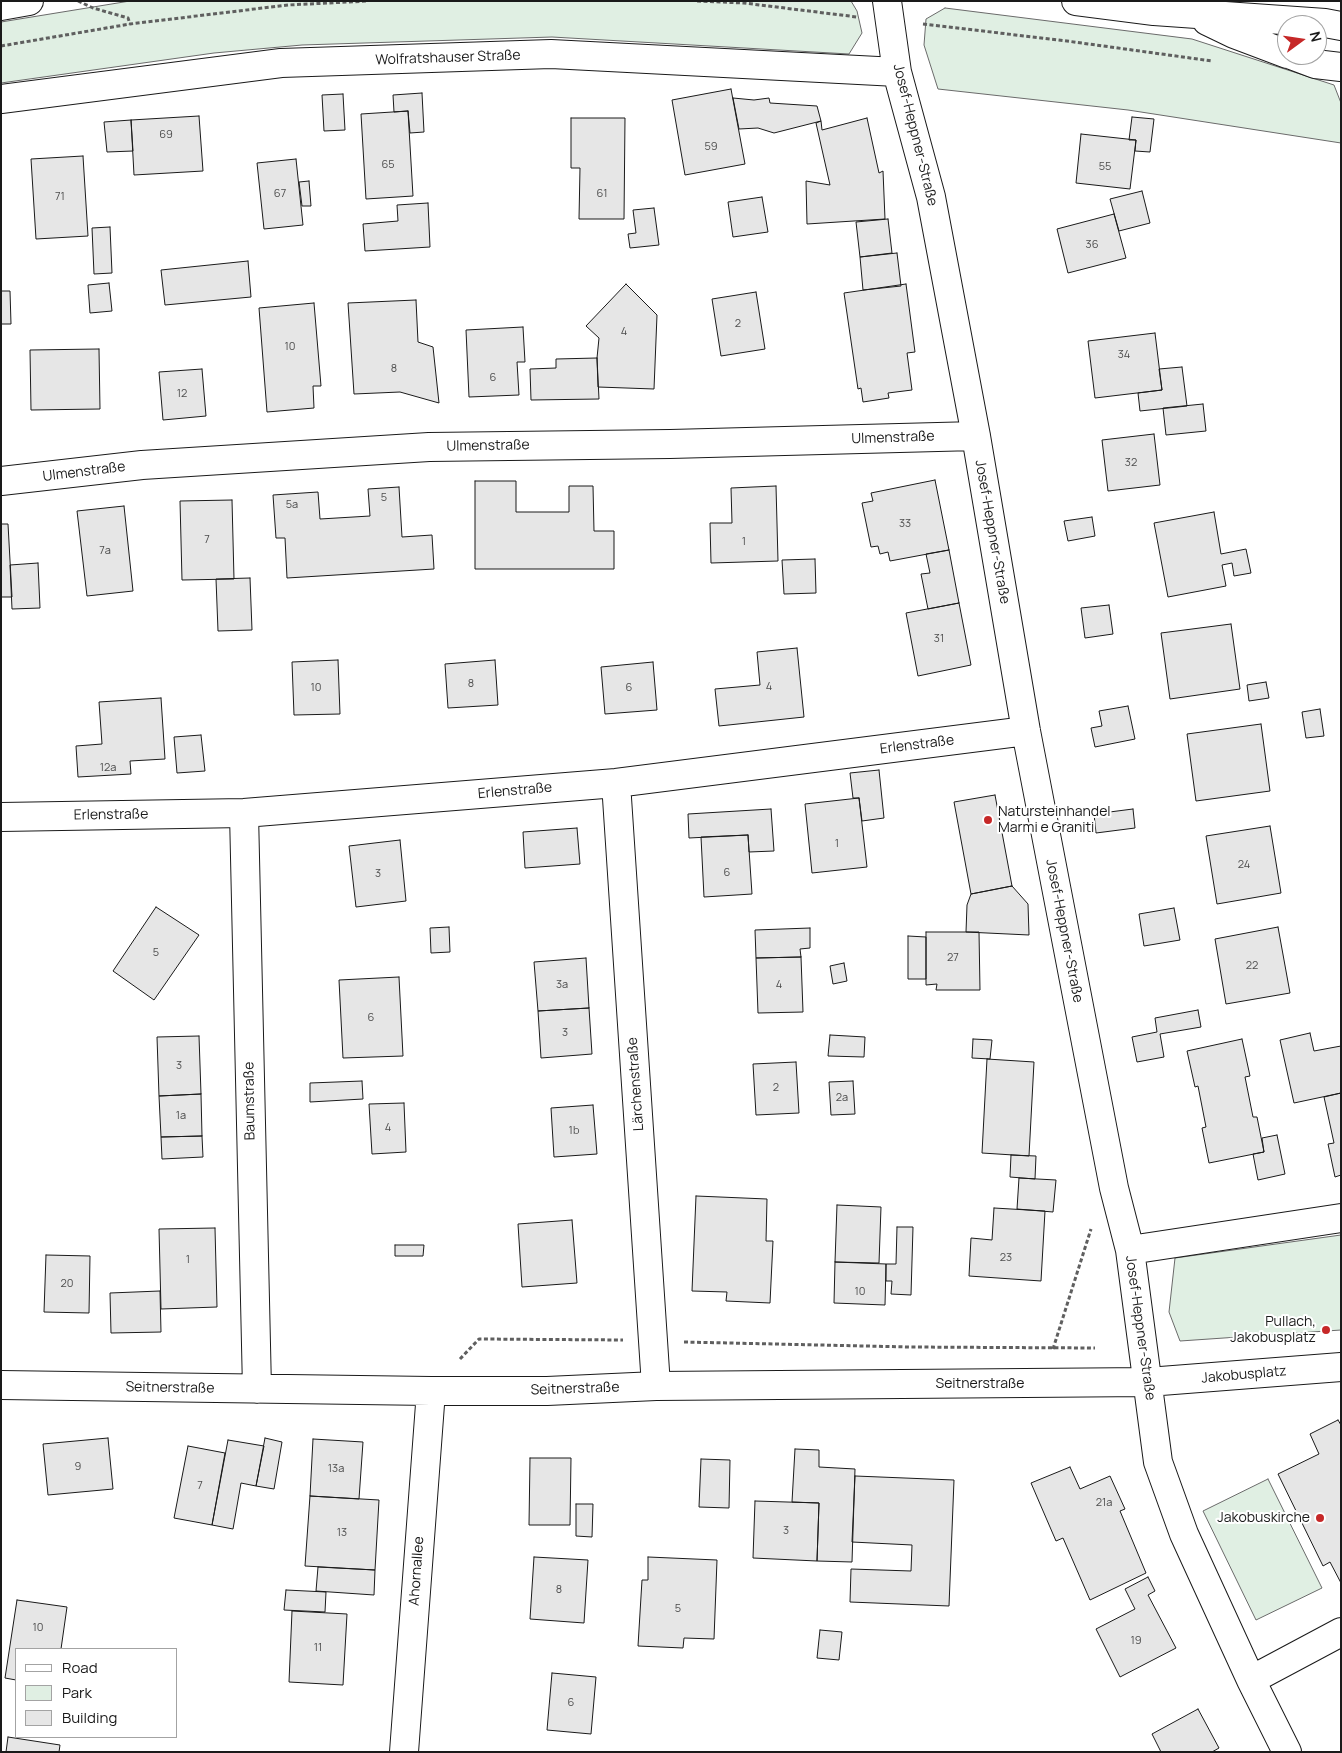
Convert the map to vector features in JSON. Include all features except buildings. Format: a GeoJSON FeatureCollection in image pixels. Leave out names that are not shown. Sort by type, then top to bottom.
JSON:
{"type":"FeatureCollection","features":[{"type":"Feature","properties":{"kind":"street"},"geometry":{"type":"LineString","coordinates":[[1,6],[29,1]]}},
{"type":"Feature","properties":{"kind":"street"},"geometry":{"type":"LineString","coordinates":[[1076,1],[1192,14],[1325,23],[1341,26]]}},
{"type":"Feature","properties":{"kind":"street","name":"Josef-Heppner-Straße"},"geometry":{"type":"LineString","coordinates":[[888,11],[897,72],[931,196],[976,436],[1026,731],[1114,1188],[1130,1250],[1158,1462],[1184,1534],[1286,1752]]}},
{"type":"Feature","properties":{"kind":"street"},"geometry":{"type":"LineString","coordinates":[[1192,14],[1234,34],[1277,50]]}},
{"type":"Feature","properties":{"kind":"street","name":"Wolfratshauser Straße"},"geometry":{"type":"LineString","coordinates":[[1,99],[281,63],[551,54],[897,72]]}},
{"type":"Feature","properties":{"kind":"street"},"geometry":{"type":"LineString","coordinates":[[1324,65],[1341,67]]}},
{"type":"Feature","properties":{"kind":"street","name":"Ulmenstraße"},"geometry":{"type":"LineString","coordinates":[[1,481],[142,465],[429,447],[670,444],[976,436]]}},
{"type":"Feature","properties":{"kind":"street","name":"Erlenstraße"},"geometry":{"type":"LineString","coordinates":[[1,817],[244,813],[616,782],[1026,731]]}},
{"type":"Feature","properties":{"kind":"street","name":"Lärchenstraße"},"geometry":{"type":"LineString","coordinates":[[616,782],[656,1386]]}},
{"type":"Feature","properties":{"kind":"street","name":"Baumstraße"},"geometry":{"type":"LineString","coordinates":[[244,813],[257,1389]]}},
{"type":"Feature","properties":{"kind":"street"},"geometry":{"type":"LineString","coordinates":[[1130,1250],[1341,1218]]}},
{"type":"Feature","properties":{"kind":"street","name":"Jakobusplatz"},"geometry":{"type":"LineString","coordinates":[[1148,1382],[1341,1367]]}},
{"type":"Feature","properties":{"kind":"street","name":"Seitnerstraße"},"geometry":{"type":"LineString","coordinates":[[1,1385],[547,1391],[656,1386],[1148,1382]]}},
{"type":"Feature","properties":{"kind":"street","name":"Ahornallee"},"geometry":{"type":"LineString","coordinates":[[404,1752],[431,1391]]}},
{"type":"Feature","properties":{"kind":"street"},"geometry":{"type":"LineString","coordinates":[[1251,1680],[1341,1632]]}},
{"type":"Feature","properties":{"kind":"path"},"geometry":{"type":"LineString","coordinates":[[78,1],[93,8],[128,18],[130,24]]}},
{"type":"Feature","properties":{"kind":"path"},"geometry":{"type":"LineString","coordinates":[[1,46],[130,24],[288,6],[368,1]]}},
{"type":"Feature","properties":{"kind":"path"},"geometry":{"type":"LineString","coordinates":[[698,1],[888,11],[1067,41],[1181,56],[1218,63]]}},
{"type":"Feature","properties":{"kind":"path"},"geometry":{"type":"LineString","coordinates":[[1049,1383],[1053,1348],[1095,1216],[1114,1188]]}},
{"type":"Feature","properties":{"kind":"path"},"geometry":{"type":"LineString","coordinates":[[431,1391],[479,1339],[1053,1348]]}},
{"type":"Feature","properties":{"kind":"green space"},"geometry":{"type":"Polygon","coordinates":[[[130,1],[851,1],[857,11],[862,33],[849,54],[552,37],[302,45],[214,53],[1,83],[1,22],[130,1]]]}},
{"type":"Feature","properties":{"kind":"green space"},"geometry":{"type":"Polygon","coordinates":[[[945,8],[1192,39],[1334,85],[1341,103],[1341,143],[1128,110],[938,89],[924,45],[926,19],[945,8]]]}},
{"type":"Feature","properties":{"kind":"green space"},"geometry":{"type":"Polygon","coordinates":[[[1341,1235],[1341,1330],[1180,1341],[1169,1312],[1175,1258],[1341,1235]]]}},
{"type":"Feature","properties":{"kind":"green space"},"geometry":{"type":"Polygon","coordinates":[[[1268,1479],[1322,1588],[1256,1620],[1203,1511],[1268,1479]]]}},
{"type":"Feature","properties":{"kind":"place","name":"Natursteinhandel Marmi e Graniti"},"geometry":{"type":"Point","coordinates":[988,820]}},
{"type":"Feature","properties":{"kind":"place","name":"Pullach, Jakobusplatz"},"geometry":{"type":"Point","coordinates":[1326,1330]}},
{"type":"Feature","properties":{"kind":"place","name":"Jakobuskirche"},"geometry":{"type":"Point","coordinates":[1320,1518]}}]}
